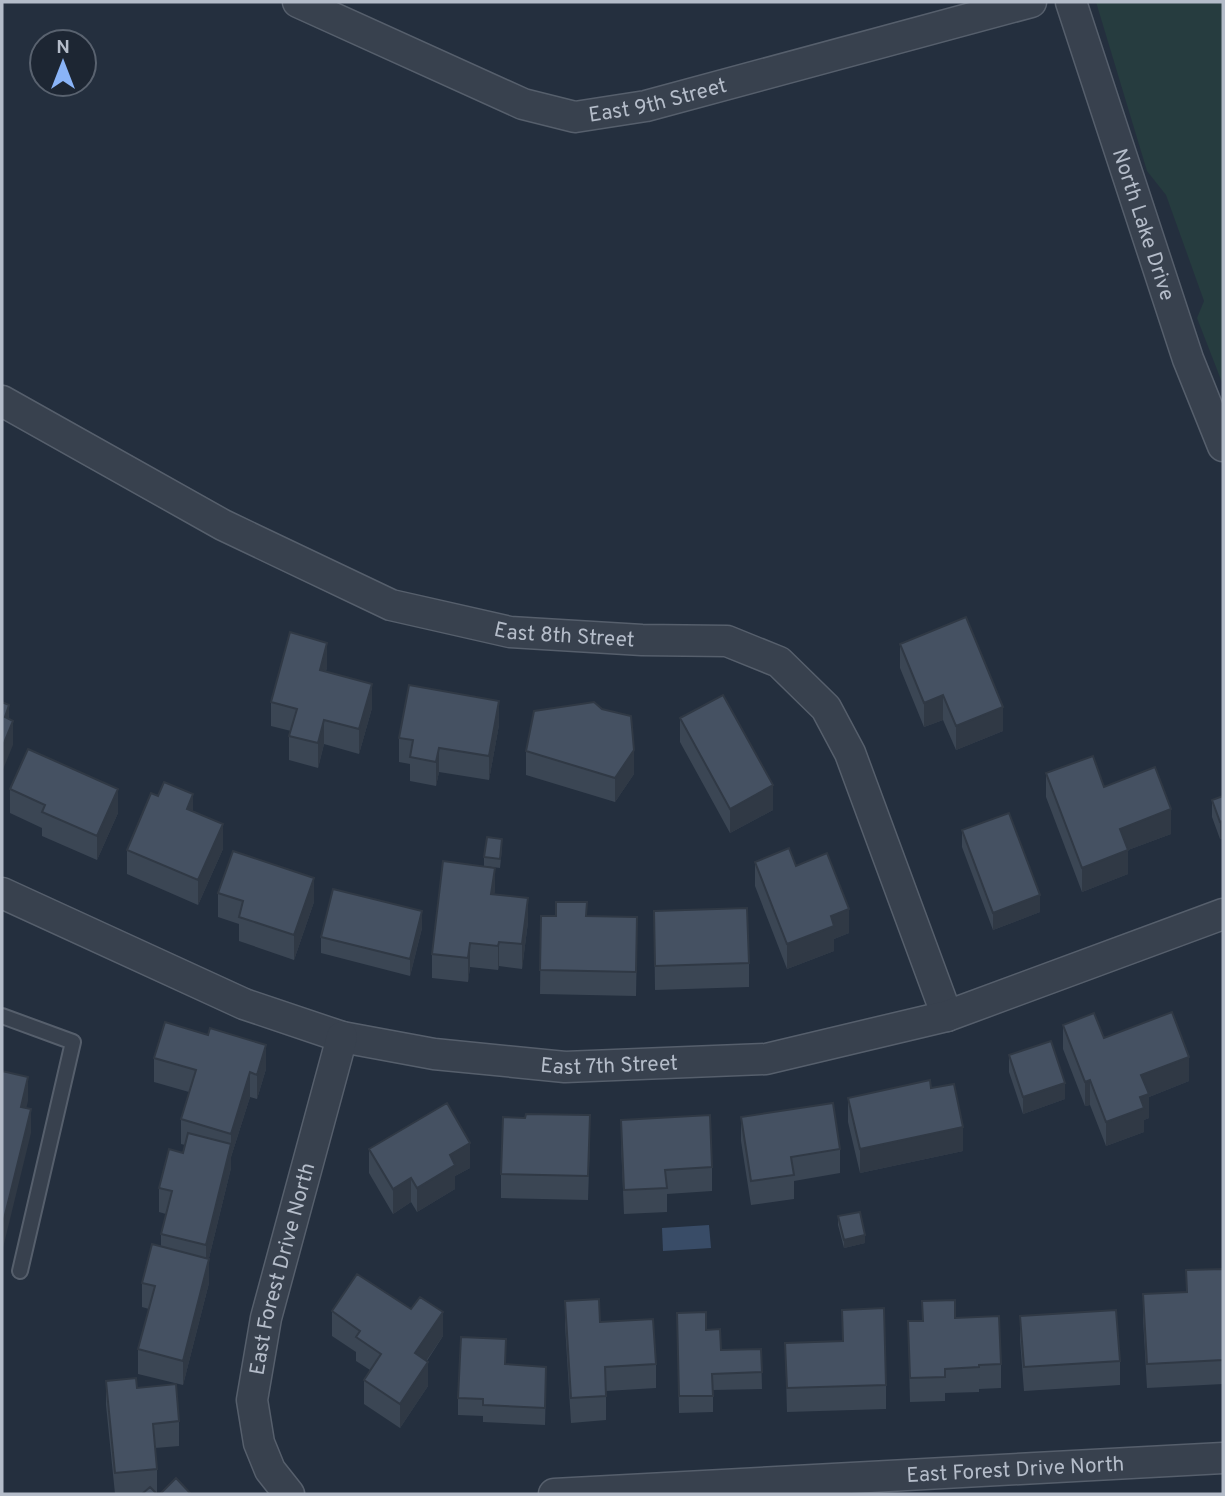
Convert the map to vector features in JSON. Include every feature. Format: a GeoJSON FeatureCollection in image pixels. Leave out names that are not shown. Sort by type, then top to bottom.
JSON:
{"type":"FeatureCollection","features":[{"type":"Feature","properties":{"kind":"street","name":"East 9th Street"},"geometry":{"type":"LineString","coordinates":[[298,2],[523,104],[575,117],[646,106],[1031,2]]}},
{"type":"Feature","properties":{"kind":"street","name":"North Lake Drive"},"geometry":{"type":"LineString","coordinates":[[1071,2],[1188,359],[1223,446]]}},
{"type":"Feature","properties":{"kind":"street","name":"East 8th Street"},"geometry":{"type":"LineString","coordinates":[[2,401],[223,525],[391,605],[510,632],[727,641],[779,663],[826,708],[850,753],[947,1016]]}},
{"type":"Feature","properties":{"kind":"street","name":"East 7th Street"},"geometry":{"type":"LineString","coordinates":[[2,893],[244,1004],[342,1037],[434,1054],[565,1067],[766,1059],[947,1016],[1223,914]]}},
{"type":"Feature","properties":{"kind":"street","name":"East Forest Drive North"},"geometry":{"type":"LineString","coordinates":[[289,1494],[270,1469],[260,1443],[252,1400],[266,1318],[342,1037]]}},
{"type":"Feature","properties":{"kind":"street","name":"East Forest Drive North"},"geometry":{"type":"LineString","coordinates":[[554,1494],[1223,1458]]}},
{"type":"Feature","properties":{"kind":"lane"},"geometry":{"type":"LineString","coordinates":[[2,1016],[73,1042],[20,1270]]}},
{"type":"Feature","properties":{"kind":"green space"},"geometry":{"type":"Polygon","coordinates":[[[1096,2],[1223,2],[1223,385],[1197,318],[1204,301],[1166,195],[1147,171],[1096,2]]]}},
{"type":"Feature","properties":{"kind":"water"},"geometry":{"type":"Polygon","coordinates":[[[709,1225],[711,1248],[663,1251],[662,1228],[709,1225]]]}},
{"type":"Feature","properties":{"kind":"building"},"geometry":{"type":"Polygon","coordinates":[[[966,617],[1003,707],[956,726],[943,695],[924,703],[900,644],[966,617]]]}},
{"type":"Feature","properties":{"kind":"building"},"geometry":{"type":"Polygon","coordinates":[[[290,632],[327,643],[320,670],[372,684],[359,729],[324,720],[318,743],[289,736],[297,709],[271,702],[290,632]]]}},
{"type":"Feature","properties":{"kind":"building"},"geometry":{"type":"Polygon","coordinates":[[[409,685],[499,701],[489,756],[439,748],[436,762],[410,757],[413,740],[399,738],[409,685]]]}},
{"type":"Feature","properties":{"kind":"building"},"geometry":{"type":"Polygon","coordinates":[[[723,695],[773,785],[730,809],[680,718],[723,695]]]}},
{"type":"Feature","properties":{"kind":"building"},"geometry":{"type":"Polygon","coordinates":[[[2,702],[9,705],[5,717],[13,721],[2,748],[2,702]]]}},
{"type":"Feature","properties":{"kind":"building"},"geometry":{"type":"Polygon","coordinates":[[[594,702],[602,709],[631,716],[634,750],[615,778],[526,751],[534,711],[594,702]]]}},
{"type":"Feature","properties":{"kind":"building"},"geometry":{"type":"Polygon","coordinates":[[[28,749],[118,789],[97,836],[42,812],[45,805],[10,789],[28,749]]]}},
{"type":"Feature","properties":{"kind":"building"},"geometry":{"type":"Polygon","coordinates":[[[1093,756],[1104,787],[1155,767],[1171,809],[1120,829],[1128,850],[1082,868],[1046,773],[1093,756]]]}},
{"type":"Feature","properties":{"kind":"building"},"geometry":{"type":"Polygon","coordinates":[[[164,782],[193,794],[187,809],[223,824],[198,880],[127,850],[151,793],[158,796],[164,782]]]}},
{"type":"Feature","properties":{"kind":"building"},"geometry":{"type":"Polygon","coordinates":[[[1223,796],[1223,821],[1220,822],[1212,800],[1223,796]]]}},
{"type":"Feature","properties":{"kind":"building"},"geometry":{"type":"Polygon","coordinates":[[[1009,813],[1040,895],[993,913],[962,830],[1009,813]]]}},
{"type":"Feature","properties":{"kind":"building"},"geometry":{"type":"Polygon","coordinates":[[[487,837],[502,839],[500,859],[484,857],[487,837]]]}},
{"type":"Feature","properties":{"kind":"building"},"geometry":{"type":"Polygon","coordinates":[[[789,848],[796,866],[827,853],[849,909],[831,916],[834,926],[787,944],[755,862],[789,848]]]}},
{"type":"Feature","properties":{"kind":"building"},"geometry":{"type":"Polygon","coordinates":[[[233,851],[314,878],[294,935],[239,917],[243,901],[218,893],[233,851]]]}},
{"type":"Feature","properties":{"kind":"building"},"geometry":{"type":"Polygon","coordinates":[[[443,861],[495,868],[491,894],[528,898],[522,944],[499,942],[498,946],[470,943],[468,958],[432,954],[443,861]]]}},
{"type":"Feature","properties":{"kind":"building"},"geometry":{"type":"Polygon","coordinates":[[[333,889],[422,911],[410,959],[321,937],[333,889]]]}},
{"type":"Feature","properties":{"kind":"building"},"geometry":{"type":"Polygon","coordinates":[[[556,902],[587,902],[586,916],[637,917],[636,972],[540,970],[541,916],[556,916],[556,902]]]}},
{"type":"Feature","properties":{"kind":"building"},"geometry":{"type":"Polygon","coordinates":[[[747,908],[749,963],[655,966],[654,911],[747,908]]]}},
{"type":"Feature","properties":{"kind":"building"},"geometry":{"type":"Polygon","coordinates":[[[1172,1012],[1189,1057],[1141,1075],[1149,1094],[1140,1097],[1144,1108],[1106,1122],[1090,1080],[1085,1082],[1063,1025],[1094,1013],[1104,1038],[1172,1012]]]}},
{"type":"Feature","properties":{"kind":"building"},"geometry":{"type":"Polygon","coordinates":[[[165,1022],[208,1035],[210,1028],[266,1045],[257,1075],[250,1072],[231,1134],[181,1119],[196,1070],[154,1058],[165,1022]]]}},
{"type":"Feature","properties":{"kind":"building"},"geometry":{"type":"Polygon","coordinates":[[[1051,1041],[1065,1083],[1023,1097],[1009,1055],[1051,1041]]]}},
{"type":"Feature","properties":{"kind":"building"},"geometry":{"type":"Polygon","coordinates":[[[2,1071],[28,1077],[21,1107],[31,1109],[2,1227],[2,1071]]]}},
{"type":"Feature","properties":{"kind":"building"},"geometry":{"type":"Polygon","coordinates":[[[930,1080],[931,1088],[954,1084],[963,1127],[860,1149],[848,1098],[930,1080]]]}},
{"type":"Feature","properties":{"kind":"building"},"geometry":{"type":"Polygon","coordinates":[[[447,1103],[470,1143],[450,1155],[455,1165],[417,1188],[411,1178],[393,1189],[369,1149],[447,1103]]]}},
{"type":"Feature","properties":{"kind":"building"},"geometry":{"type":"Polygon","coordinates":[[[833,1103],[840,1149],[791,1157],[794,1175],[751,1181],[741,1117],[833,1103]]]}},
{"type":"Feature","properties":{"kind":"building"},"geometry":{"type":"Polygon","coordinates":[[[526,1114],[590,1115],[588,1176],[501,1174],[503,1117],[525,1118],[526,1114]]]}},
{"type":"Feature","properties":{"kind":"building"},"geometry":{"type":"Polygon","coordinates":[[[710,1115],[712,1167],[665,1170],[667,1188],[624,1190],[621,1120],[710,1115]]]}},
{"type":"Feature","properties":{"kind":"building"},"geometry":{"type":"Polygon","coordinates":[[[188,1133],[231,1144],[206,1245],[161,1234],[172,1191],[159,1188],[169,1149],[183,1153],[188,1133]]]}},
{"type":"Feature","properties":{"kind":"building"},"geometry":{"type":"Polygon","coordinates":[[[860,1212],[865,1235],[844,1240],[838,1216],[860,1212]]]}},
{"type":"Feature","properties":{"kind":"building"},"geometry":{"type":"Polygon","coordinates":[[[152,1244],[209,1259],[183,1361],[138,1349],[155,1286],[142,1283],[152,1244]]]}},
{"type":"Feature","properties":{"kind":"building"},"geometry":{"type":"Polygon","coordinates":[[[1223,1269],[1223,1360],[1147,1364],[1143,1294],[1187,1292],[1186,1270],[1223,1269]]]}},
{"type":"Feature","properties":{"kind":"building"},"geometry":{"type":"Polygon","coordinates":[[[357,1274],[411,1309],[420,1297],[443,1312],[415,1353],[428,1362],[400,1404],[364,1380],[381,1354],[356,1337],[360,1331],[332,1311],[357,1274]]]}},
{"type":"Feature","properties":{"kind":"building"},"geometry":{"type":"Polygon","coordinates":[[[599,1299],[600,1322],[653,1319],[656,1364],[605,1367],[606,1396],[571,1398],[565,1301],[599,1299]]]}},
{"type":"Feature","properties":{"kind":"building"},"geometry":{"type":"Polygon","coordinates":[[[955,1300],[955,1318],[999,1316],[1001,1364],[945,1369],[945,1377],[910,1378],[908,1321],[923,1321],[922,1301],[955,1300]]]}},
{"type":"Feature","properties":{"kind":"building"},"geometry":{"type":"Polygon","coordinates":[[[884,1308],[886,1385],[787,1388],[785,1343],[843,1341],[842,1310],[884,1308]]]}},
{"type":"Feature","properties":{"kind":"building"},"geometry":{"type":"Polygon","coordinates":[[[1116,1310],[1120,1361],[1024,1367],[1020,1316],[1116,1310]]]}},
{"type":"Feature","properties":{"kind":"building"},"geometry":{"type":"Polygon","coordinates":[[[706,1312],[706,1330],[720,1329],[721,1350],[761,1349],[762,1372],[712,1374],[713,1396],[679,1396],[677,1313],[706,1312]]]}},
{"type":"Feature","properties":{"kind":"building"},"geometry":{"type":"Polygon","coordinates":[[[461,1337],[506,1339],[505,1364],[546,1367],[545,1408],[483,1405],[483,1399],[458,1398],[461,1337]]]}},
{"type":"Feature","properties":{"kind":"building"},"geometry":{"type":"Polygon","coordinates":[[[136,1378],[137,1388],[176,1384],[179,1421],[153,1424],[157,1469],[115,1473],[106,1381],[136,1378]]]}},
{"type":"Feature","properties":{"kind":"building"},"geometry":{"type":"Polygon","coordinates":[[[176,1478],[191,1494],[160,1494],[176,1478]]]}},
{"type":"Feature","properties":{"kind":"building"},"geometry":{"type":"Polygon","coordinates":[[[150,1487],[157,1494],[142,1494],[150,1487]]]}}]}
